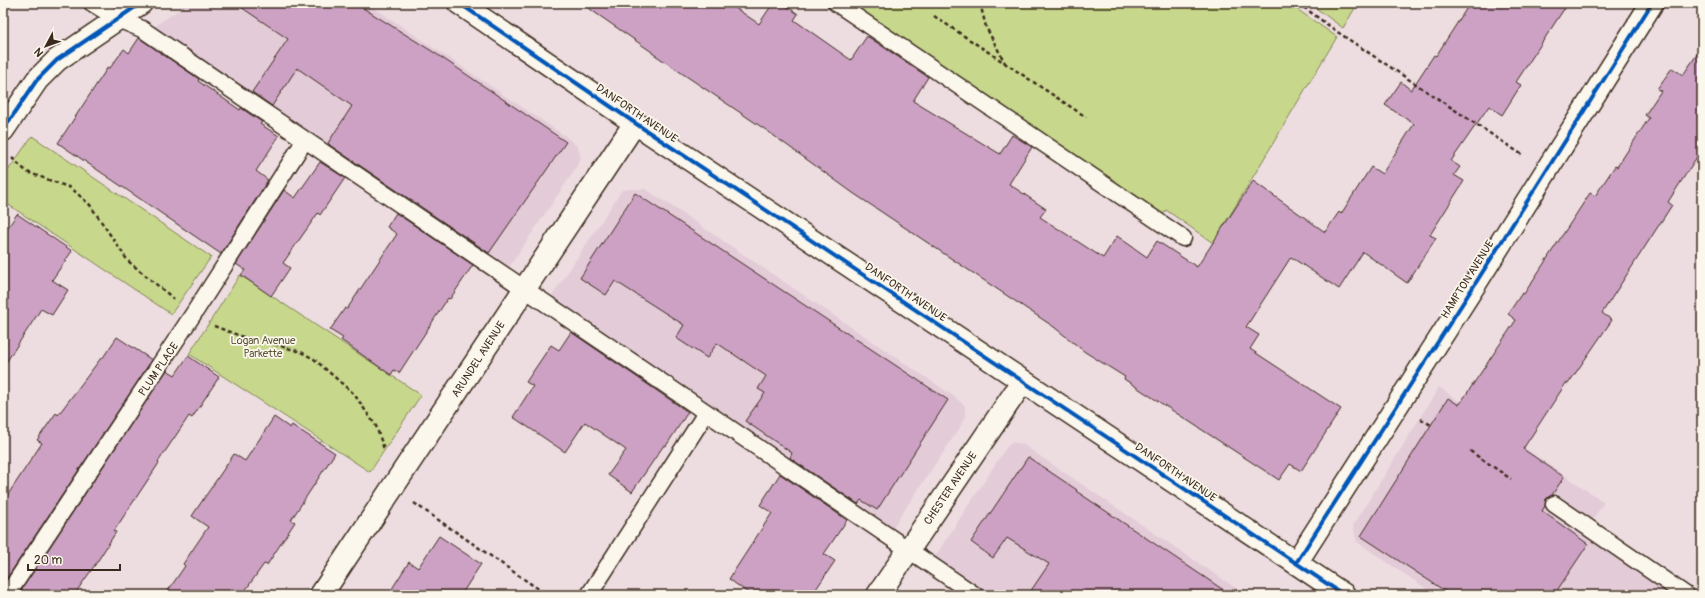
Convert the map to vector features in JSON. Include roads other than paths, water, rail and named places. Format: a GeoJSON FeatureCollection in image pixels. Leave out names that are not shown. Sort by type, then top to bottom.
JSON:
{"type":"FeatureCollection","features":[{"type":"Feature","properties":{"kind":"street"},"geometry":{"type":"LineString","coordinates":[[3,130],[37,80],[46,70],[57,60],[141,3]]}},
{"type":"Feature","properties":{"kind":"street","name":"DANFORTH AVENUE"},"geometry":{"type":"LineString","coordinates":[[460,3],[635,123],[1344,595]]}},
{"type":"Feature","properties":{"kind":"street","name":"HAMPTON AVENUE"},"geometry":{"type":"LineString","coordinates":[[1296,563],[1475,284],[1652,3]]}},
{"type":"Feature","properties":{"kind":"street","name":"ARUNDEL AVENUE"},"geometry":{"type":"LineString","coordinates":[[321,595],[635,123]]}},
{"type":"Feature","properties":{"kind":"street","name":"CHESTER AVENUE"},"geometry":{"type":"LineString","coordinates":[[878,595],[1023,381]]}},
{"type":"Feature","properties":{"kind":"lane"},"geometry":{"type":"LineString","coordinates":[[92,3],[118,19],[142,29],[975,595]]}},
{"type":"Feature","properties":{"kind":"lane"},"geometry":{"type":"LineString","coordinates":[[836,3],[1183,238]]}},
{"type":"Feature","properties":{"kind":"lane","name":"PLUM PLACE"},"geometry":{"type":"LineString","coordinates":[[7,595],[194,314],[305,140]]}},
{"type":"Feature","properties":{"kind":"lane"},"geometry":{"type":"LineString","coordinates":[[589,595],[706,413]]}},
{"type":"Feature","properties":{"kind":"lane"},"geometry":{"type":"LineString","coordinates":[[1554,504],[1686,595]]}},
{"type":"Feature","properties":{"kind":"park label","name":"Logan Avenue Parkette"},"geometry":{"type":"Point","coordinates":[263,346]}}]}
